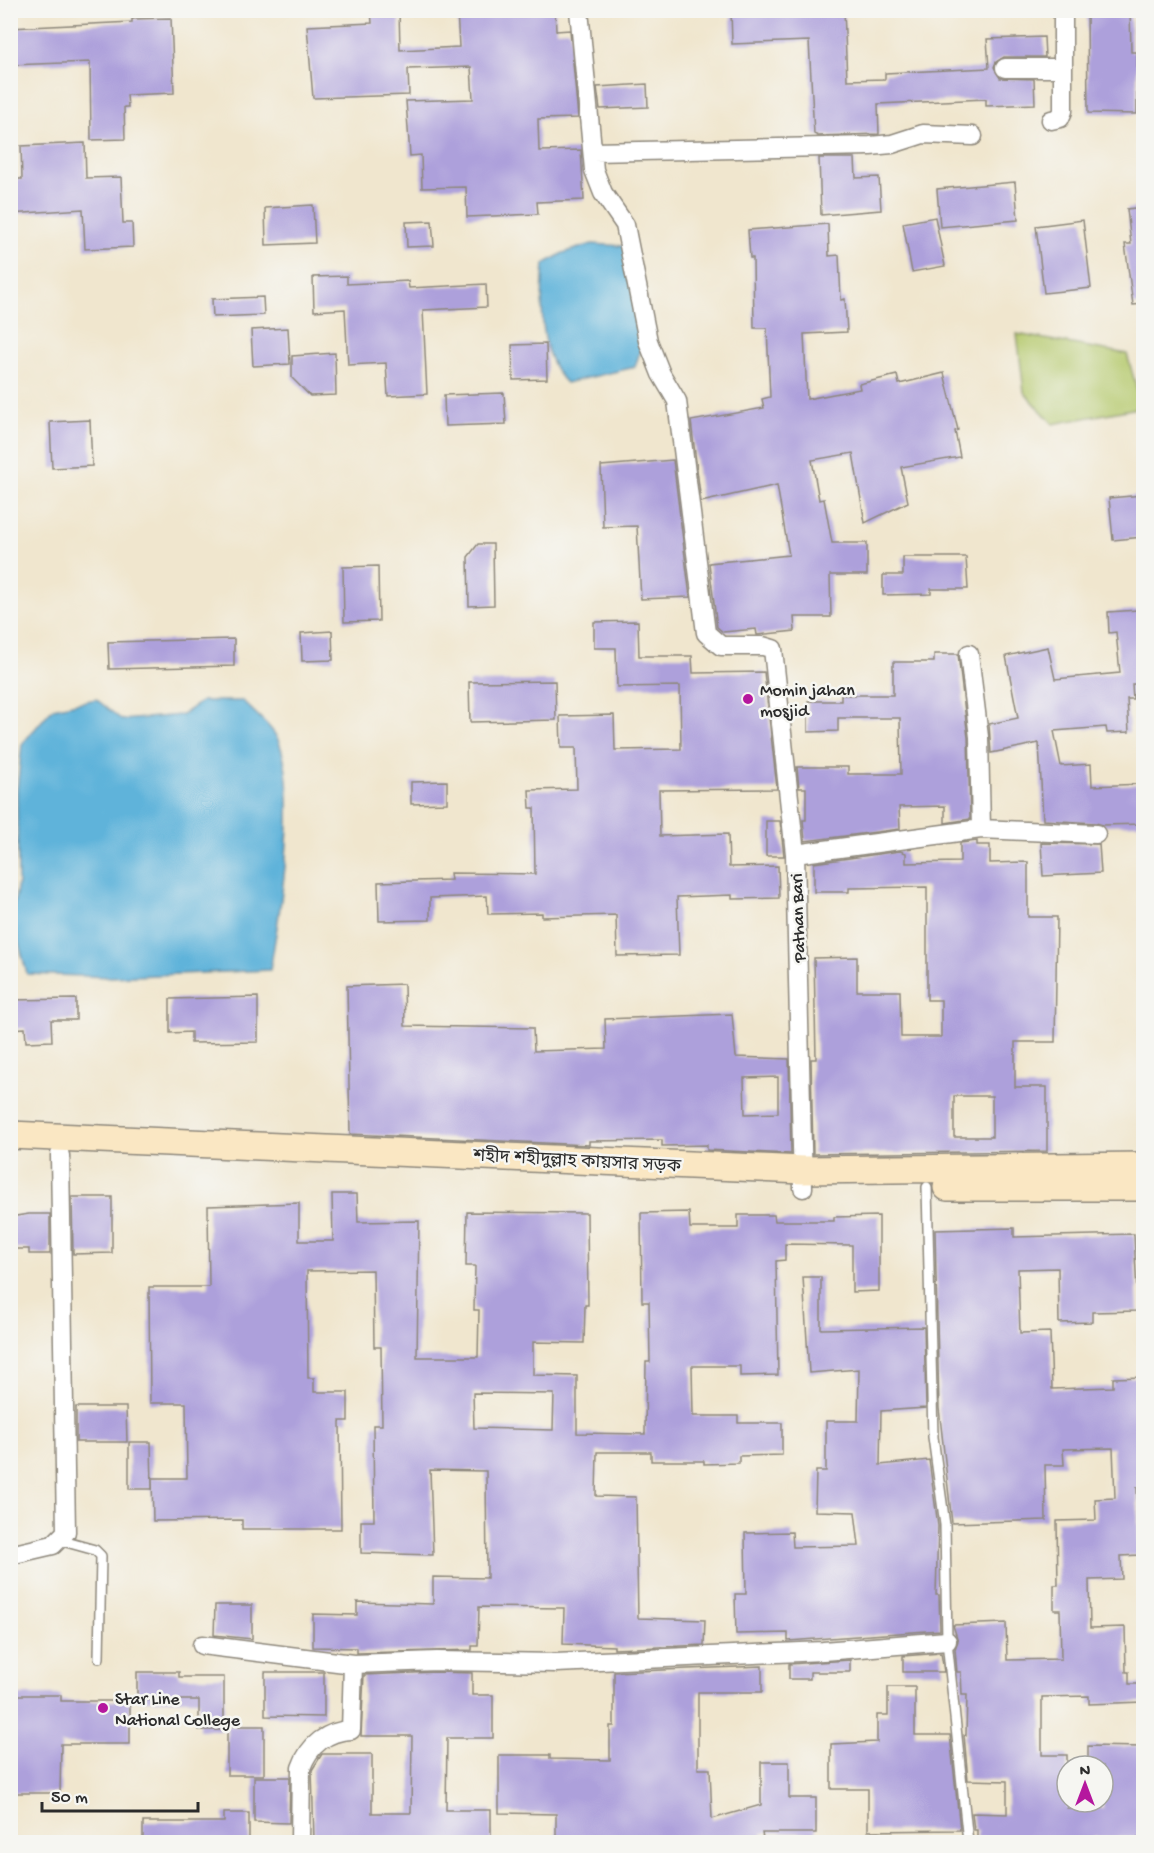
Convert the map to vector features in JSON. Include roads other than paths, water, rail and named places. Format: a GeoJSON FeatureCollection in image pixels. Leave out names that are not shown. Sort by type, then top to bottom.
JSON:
{"type":"FeatureCollection","features":[{"type":"Feature","properties":{"kind":"main road","name":"শহীদ শহীদুল্লাহ কায়সার সড়ক"},"geometry":{"type":"LineString","coordinates":[[10,1135],[927,1187],[1143,1187]]}},
{"type":"Feature","properties":{"kind":"main road","name":"শহীদ শহীদুল্লাহ কায়সার সড়ক"},"geometry":{"type":"LineString","coordinates":[[10,1153],[803,1179],[1143,1166]]}},
{"type":"Feature","properties":{"kind":"street"},"geometry":{"type":"LineString","coordinates":[[579,10],[594,152],[870,146],[892,144],[923,134],[973,136]]}},
{"type":"Feature","properties":{"kind":"street"},"geometry":{"type":"LineString","coordinates":[[1051,120],[1060,118],[1063,111],[1063,10]]}},
{"type":"Feature","properties":{"kind":"street"},"geometry":{"type":"LineString","coordinates":[[1005,68],[1062,68]]}},
{"type":"Feature","properties":{"kind":"street","name":"Pathan Bari"},"geometry":{"type":"LineString","coordinates":[[594,152],[594,170],[603,193],[625,225],[648,341],[661,374],[677,401],[706,633],[721,646],[763,646],[773,649],[795,854],[803,1179]]}},
{"type":"Feature","properties":{"kind":"street"},"geometry":{"type":"LineString","coordinates":[[969,654],[979,737],[981,829]]}},
{"type":"Feature","properties":{"kind":"street"},"geometry":{"type":"LineString","coordinates":[[795,854],[981,829],[1096,834]]}},
{"type":"Feature","properties":{"kind":"street"},"geometry":{"type":"LineString","coordinates":[[10,1555],[32,1552],[53,1545],[66,1532],[60,1155]]}},
{"type":"Feature","properties":{"kind":"street"},"geometry":{"type":"LineString","coordinates":[[202,1645],[353,1664],[437,1661],[605,1662],[947,1641]]}},
{"type":"Feature","properties":{"kind":"street"},"geometry":{"type":"LineString","coordinates":[[300,1842],[302,1768],[305,1758],[327,1734],[351,1730],[353,1664]]}},
{"type":"Feature","properties":{"kind":"lane"},"geometry":{"type":"LineString","coordinates":[[927,1187],[933,1437],[945,1525],[947,1641],[968,1842]]}},
{"type":"Feature","properties":{"kind":"lane"},"geometry":{"type":"LineString","coordinates":[[58,1540],[95,1550],[101,1556],[99,1658]]}},
{"type":"Feature","properties":{"kind":"water"},"geometry":{"type":"Polygon","coordinates":[[[592,244],[624,246],[643,342],[635,367],[566,383],[550,358],[543,327],[544,264],[563,253],[592,244]]]}},
{"type":"Feature","properties":{"kind":"water"},"geometry":{"type":"Polygon","coordinates":[[[96,699],[122,720],[181,715],[202,701],[243,701],[276,737],[285,765],[288,823],[283,887],[270,970],[111,977],[27,974],[12,917],[18,883],[17,790],[22,744],[53,708],[96,699]]]}},
{"type":"Feature","properties":{"kind":"place","name":"Momin jahan mosjid"},"geometry":{"type":"Point","coordinates":[748,699]}},
{"type":"Feature","properties":{"kind":"place","name":"Star Line National College"},"geometry":{"type":"Point","coordinates":[103,1708]}}]}
